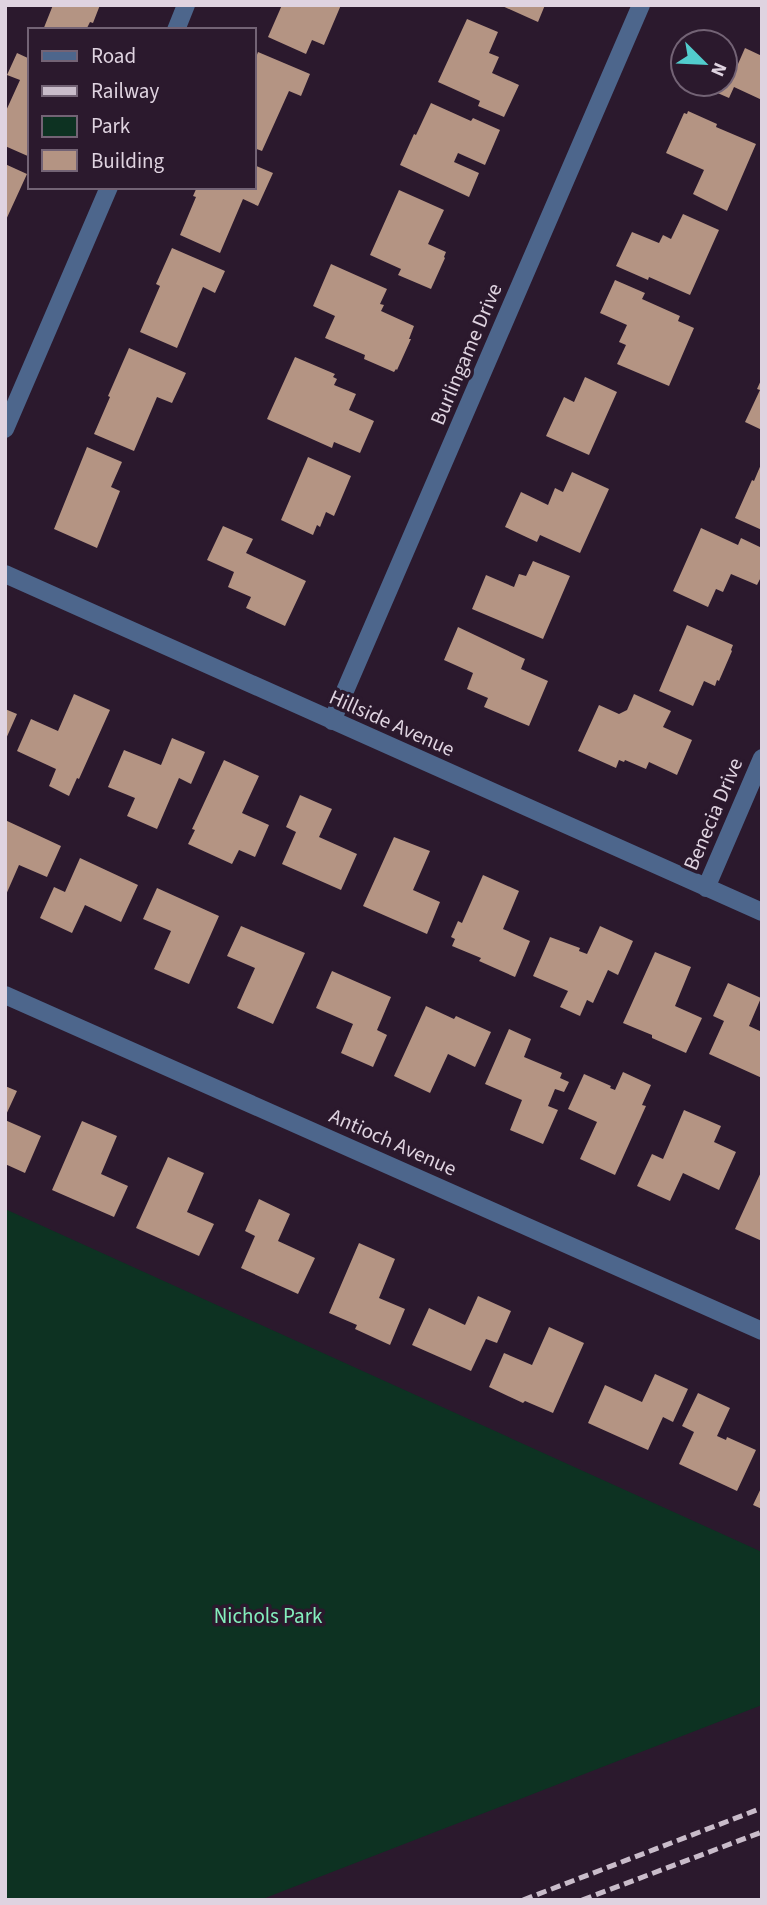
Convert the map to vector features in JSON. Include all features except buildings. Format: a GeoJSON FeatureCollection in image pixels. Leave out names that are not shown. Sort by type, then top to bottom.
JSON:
{"type":"FeatureCollection","features":[{"type":"Feature","properties":{"kind":"street"},"geometry":{"type":"LineString","coordinates":[[177,28],[186,5]]}},
{"type":"Feature","properties":{"kind":"street","name":"Burlingame Drive"},"geometry":{"type":"LineString","coordinates":[[332,721],[642,5]]}},
{"type":"Feature","properties":{"kind":"street"},"geometry":{"type":"LineString","coordinates":[[5,429],[108,189]]}},
{"type":"Feature","properties":{"kind":"street","name":"Hillside Avenue"},"geometry":{"type":"LineString","coordinates":[[5,574],[762,912]]}},
{"type":"Feature","properties":{"kind":"street","name":"Benecia Drive"},"geometry":{"type":"LineString","coordinates":[[706,888],[762,758]]}},
{"type":"Feature","properties":{"kind":"street","name":"Antioch Avenue"},"geometry":{"type":"LineString","coordinates":[[5,995],[762,1331]]}},
{"type":"Feature","properties":{"kind":"green space","name":"Nichols Park"},"geometry":{"type":"Polygon","coordinates":[[[5,1209],[762,1552],[762,1705],[260,1900],[5,1900],[5,1209]]]}},
{"type":"Feature","properties":{"kind":"railway"},"geometry":{"type":"LineString","coordinates":[[523,1900],[762,1808]]}},
{"type":"Feature","properties":{"kind":"railway"},"geometry":{"type":"LineString","coordinates":[[582,1900],[762,1832]]}}]}
